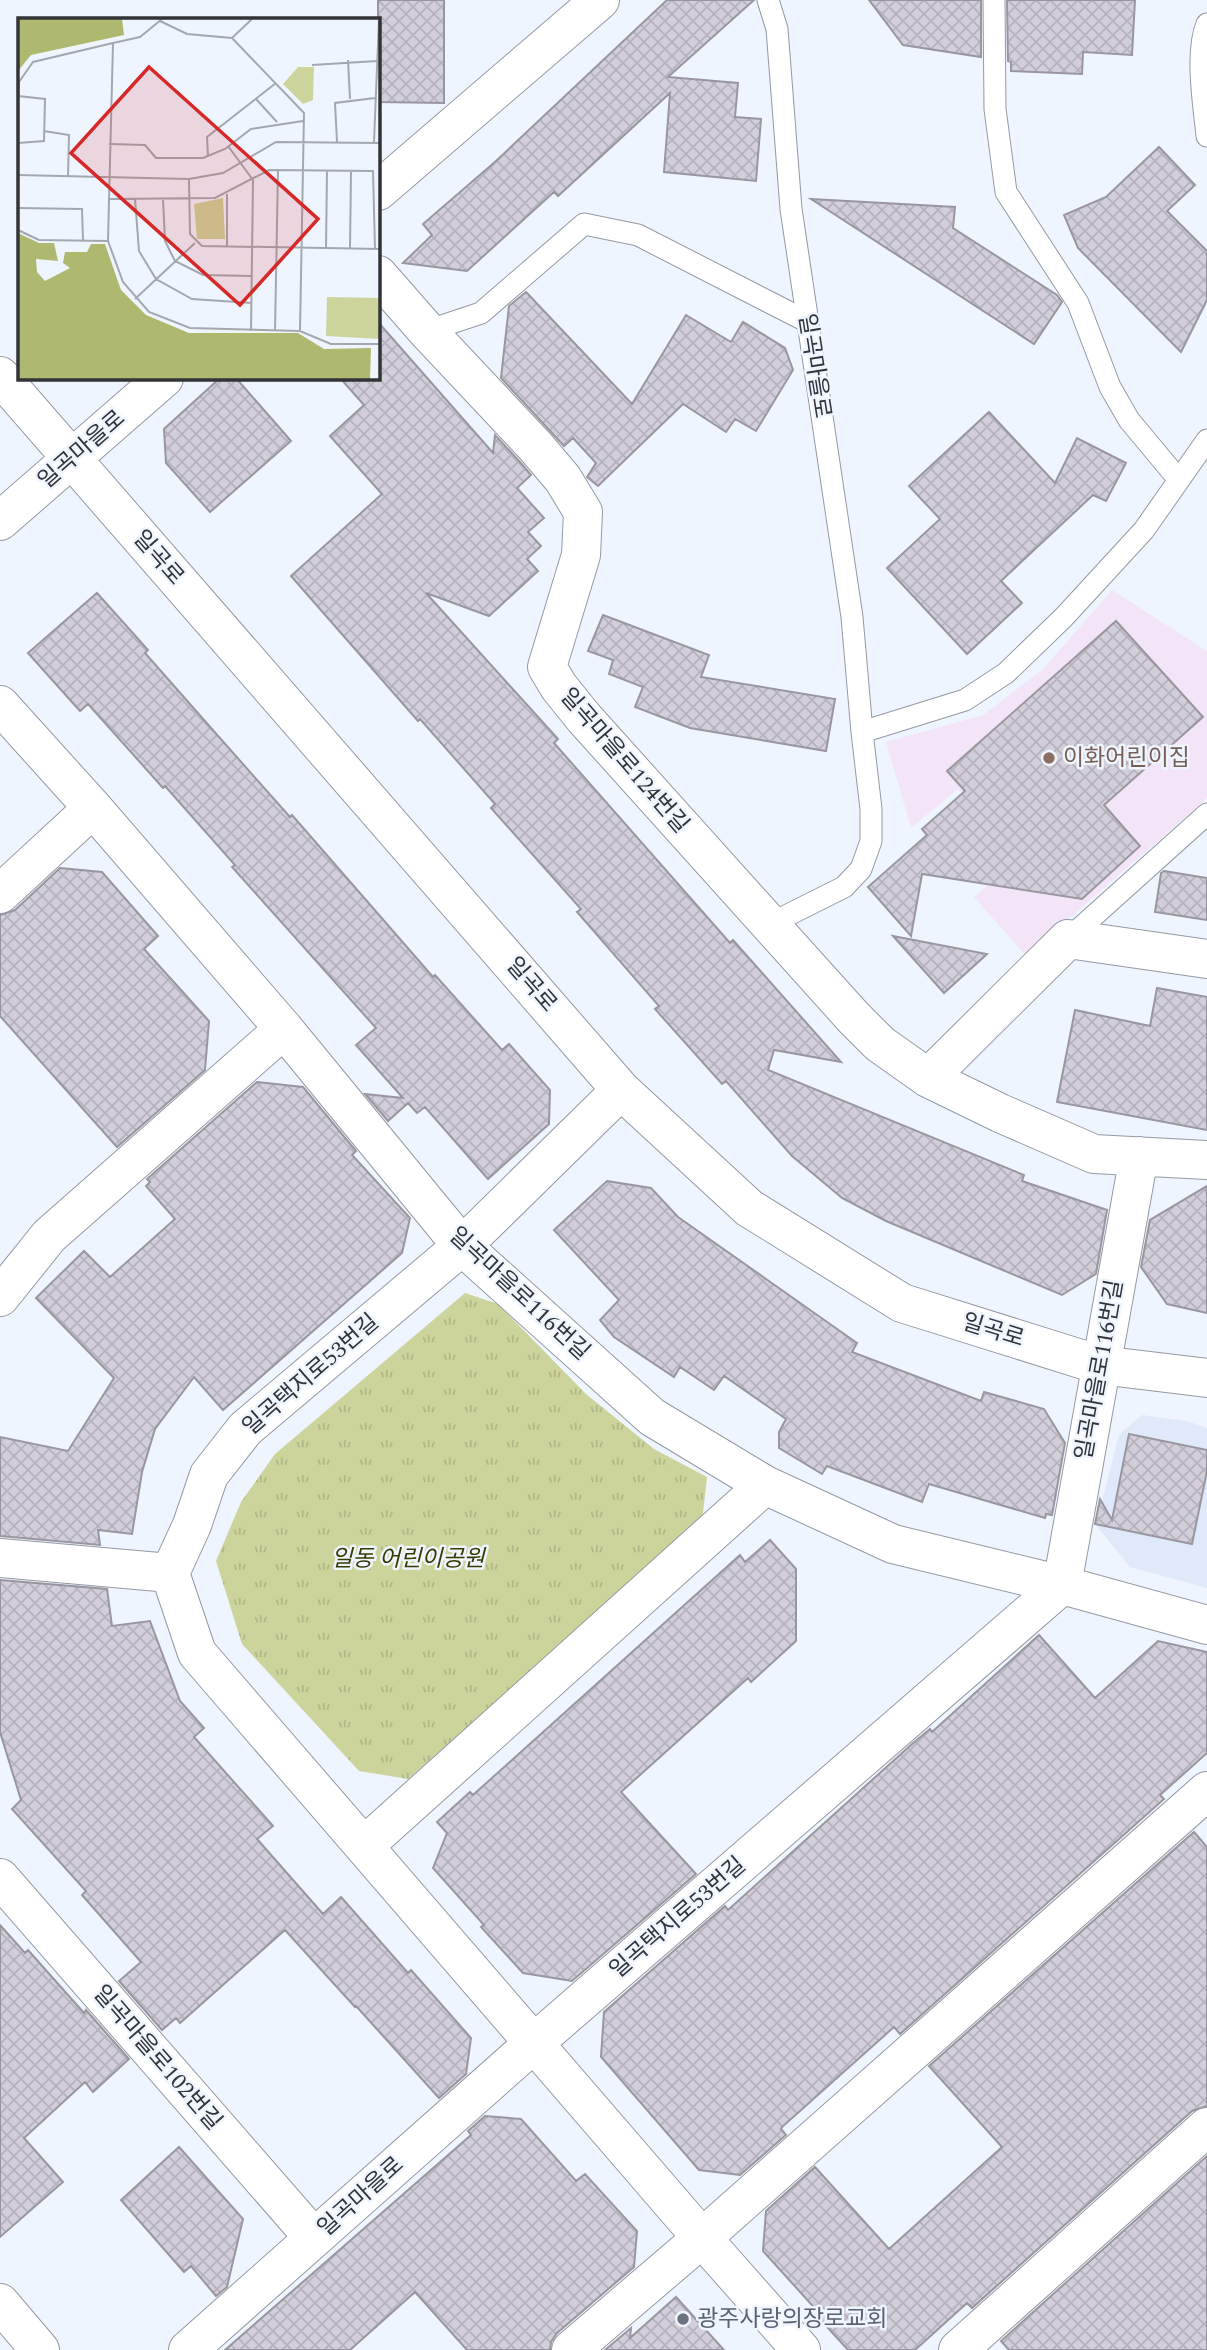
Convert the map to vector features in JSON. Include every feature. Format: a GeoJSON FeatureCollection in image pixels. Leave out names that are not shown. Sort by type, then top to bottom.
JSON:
{"type":"FeatureCollection","features":[{"type":"Feature","properties":{"kind":"street"},"geometry":{"type":"LineString","coordinates":[[380,189],[600,0]]}},
{"type":"Feature","properties":{"kind":"street","name":"일곡마을로124번길"},"geometry":{"type":"LineString","coordinates":[[380,277],[536,447],[563,480],[583,512],[581,555],[547,667],[584,718],[768,925],[880,1044],[928,1079],[1094,1154],[1207,1160]]}},
{"type":"Feature","properties":{"kind":"street","name":"일곡로"},"geometry":{"type":"LineString","coordinates":[[0,376],[621,1090],[749,1208],[902,1303],[1100,1365],[1207,1378]]}},
{"type":"Feature","properties":{"kind":"street","name":"일곡마을로"},"geometry":{"type":"LineString","coordinates":[[0,521],[162,380]]}},
{"type":"Feature","properties":{"kind":"street","name":"일곡마을로116번길"},"geometry":{"type":"LineString","coordinates":[[0,705],[284,1029],[462,1245],[652,1417],[765,1485],[893,1544],[1062,1585],[1207,1625]]}},
{"type":"Feature","properties":{"kind":"street"},"geometry":{"type":"LineString","coordinates":[[0,894],[93,808]]}},
{"type":"Feature","properties":{"kind":"street"},"geometry":{"type":"LineString","coordinates":[[928,1079],[1068,939],[1207,960]]}},
{"type":"Feature","properties":{"kind":"street"},"geometry":{"type":"LineString","coordinates":[[0,1297],[50,1236],[284,1029]]}},
{"type":"Feature","properties":{"kind":"street","name":"일곡택지로53번길"},"geometry":{"type":"LineString","coordinates":[[170,1573],[192,1525],[209,1475],[245,1429],[462,1245],[621,1090]]}},
{"type":"Feature","properties":{"kind":"street","name":"일곡마을로116번길"},"geometry":{"type":"LineString","coordinates":[[1062,1585],[1139,1156]]}},
{"type":"Feature","properties":{"kind":"street"},"geometry":{"type":"LineString","coordinates":[[364,1846],[765,1485]]}},
{"type":"Feature","properties":{"kind":"street"},"geometry":{"type":"LineString","coordinates":[[0,1558],[170,1573],[197,1653],[801,2350]]}},
{"type":"Feature","properties":{"kind":"street","name":"일곡택지로53번길"},"geometry":{"type":"LineString","coordinates":[[534,2043],[1062,1585]]}},
{"type":"Feature","properties":{"kind":"street"},"geometry":{"type":"LineString","coordinates":[[571,2350],[702,2238],[1207,1791]]}},
{"type":"Feature","properties":{"kind":"street","name":"일곡마을로102번길"},"geometry":{"type":"LineString","coordinates":[[0,1878],[314,2238]]}},
{"type":"Feature","properties":{"kind":"street","name":"일곡마을로"},"geometry":{"type":"LineString","coordinates":[[188,2350],[534,2043]]}},
{"type":"Feature","properties":{"kind":"street"},"geometry":{"type":"LineString","coordinates":[[958,2350],[1207,2127]]}},
{"type":"Feature","properties":{"kind":"street"},"geometry":{"type":"LineString","coordinates":[[0,2303],[40,2350]]}},
{"type":"Feature","properties":{"kind":"lane","name":"일곡마을로"},"geometry":{"type":"LineString","coordinates":[[768,0],[777,29],[791,209],[851,603],[862,732]]}},
{"type":"Feature","properties":{"kind":"lane"},"geometry":{"type":"LineString","coordinates":[[994,0],[995,109],[1006,192],[1078,303],[1110,387],[1129,420],[1180,480]]}},
{"type":"Feature","properties":{"kind":"lane"},"geometry":{"type":"LineString","coordinates":[[1207,24],[1204,32],[1202,81],[1207,136]]}},
{"type":"Feature","properties":{"kind":"lane"},"geometry":{"type":"LineString","coordinates":[[427,331],[481,313],[584,224],[638,235],[808,322]]}},
{"type":"Feature","properties":{"kind":"lane"},"geometry":{"type":"LineString","coordinates":[[768,925],[844,887],[861,869],[871,841],[871,809],[862,732],[965,700],[1006,673],[1064,617],[1144,530],[1207,440]]}},
{"type":"Feature","properties":{"kind":"lane"},"geometry":{"type":"LineString","coordinates":[[1068,939],[1207,814]]}},
{"type":"Feature","properties":{"kind":"shaded area","name":"이화어린이집"},"geometry":{"type":"Polygon","coordinates":[[[1112,590],[1207,651],[1207,798],[1026,956],[974,897],[1060,822],[977,811],[958,789],[911,828],[886,742],[983,715],[1043,669],[1112,590]]]}},
{"type":"Feature","properties":{"kind":"shaded area"},"geometry":{"type":"Polygon","coordinates":[[[1142,1415],[1187,1421],[1207,1428],[1207,1588],[1130,1567],[1096,1525],[1119,1435],[1142,1415]]]}},
{"type":"Feature","properties":{"kind":"green space","name":"일동 어린이공원"},"geometry":{"type":"Polygon","coordinates":[[[465,1293],[498,1304],[586,1394],[654,1449],[707,1477],[702,1522],[408,1779],[359,1771],[242,1644],[216,1561],[241,1502],[275,1454],[465,1293]]]}},
{"type":"Feature","properties":{"kind":"building"},"geometry":{"type":"Polygon","coordinates":[[[378,0],[444,0],[444,103],[380,102],[378,0]]]}},
{"type":"Feature","properties":{"kind":"building"},"geometry":{"type":"Polygon","coordinates":[[[667,0],[754,0],[668,77],[738,83],[735,117],[761,119],[756,181],[664,172],[670,93],[558,196],[554,192],[467,271],[403,263],[432,235],[423,224],[496,161],[667,0]]]}},
{"type":"Feature","properties":{"kind":"building"},"geometry":{"type":"Polygon","coordinates":[[[869,0],[981,0],[981,57],[903,45],[869,0]]]}},
{"type":"Feature","properties":{"kind":"building"},"geometry":{"type":"Polygon","coordinates":[[[1007,0],[1135,0],[1132,55],[1083,52],[1082,74],[1011,71],[1011,62],[1008,61],[1007,0]]]}},
{"type":"Feature","properties":{"kind":"building"},"geometry":{"type":"Polygon","coordinates":[[[1159,147],[1195,185],[1167,211],[1207,251],[1207,300],[1181,352],[1078,248],[1064,215],[1106,197],[1159,147]]]}},
{"type":"Feature","properties":{"kind":"building"},"geometry":{"type":"Polygon","coordinates":[[[811,199],[955,207],[953,228],[1057,295],[1062,302],[1034,344],[811,199]]]}},
{"type":"Feature","properties":{"kind":"building"},"geometry":{"type":"Polygon","coordinates":[[[526,292],[632,404],[686,315],[731,342],[743,322],[785,348],[793,370],[756,431],[735,419],[726,432],[683,404],[598,486],[587,477],[596,463],[573,438],[564,446],[501,378],[509,306],[526,292]]]}},
{"type":"Feature","properties":{"kind":"building"},"geometry":{"type":"Polygon","coordinates":[[[380,324],[493,453],[495,435],[531,475],[517,488],[544,518],[528,532],[541,546],[527,559],[538,571],[489,616],[426,593],[558,739],[554,743],[730,943],[733,940],[841,1062],[774,1050],[768,1070],[1024,1175],[1022,1181],[1107,1210],[1096,1274],[1062,1295],[886,1221],[842,1198],[792,1156],[726,1081],[722,1084],[655,1009],[659,1006],[577,912],[581,909],[491,808],[495,804],[291,576],[382,494],[330,436],[364,405],[342,380],[380,380],[380,324]]]}},
{"type":"Feature","properties":{"kind":"building"},"geometry":{"type":"Polygon","coordinates":[[[218,380],[238,380],[291,441],[210,512],[166,463],[164,429],[218,380]]]}},
{"type":"Feature","properties":{"kind":"building"},"geometry":{"type":"Polygon","coordinates":[[[989,412],[1055,483],[1077,438],[1126,463],[1106,501],[1093,495],[1001,581],[1022,603],[967,654],[887,568],[940,519],[909,486],[989,412]]]}},
{"type":"Feature","properties":{"kind":"building"},"geometry":{"type":"Polygon","coordinates":[[[97,593],[148,650],[145,653],[290,817],[292,815],[433,977],[435,975],[502,1050],[509,1044],[550,1090],[549,1124],[488,1179],[425,1107],[417,1113],[408,1103],[388,1121],[365,1094],[403,1098],[356,1045],[376,1028],[232,867],[235,865],[165,786],[163,788],[88,704],[80,711],[28,653],[97,593]]]}},
{"type":"Feature","properties":{"kind":"building"},"geometry":{"type":"Polygon","coordinates":[[[603,615],[709,655],[701,677],[835,699],[826,751],[690,728],[635,707],[643,687],[609,674],[613,660],[588,651],[603,615]]]}},
{"type":"Feature","properties":{"kind":"building"},"geometry":{"type":"Polygon","coordinates":[[[1116,621],[1203,717],[1104,805],[1140,846],[1082,899],[922,874],[911,936],[868,887],[927,835],[922,829],[965,791],[947,771],[1116,621]]]}},
{"type":"Feature","properties":{"kind":"building"},"geometry":{"type":"Polygon","coordinates":[[[60,868],[102,872],[158,936],[144,949],[209,1021],[205,1070],[117,1147],[0,1016],[0,915],[15,910],[60,868]]]}},
{"type":"Feature","properties":{"kind":"building"},"geometry":{"type":"Polygon","coordinates":[[[1164,871],[1207,878],[1207,920],[1155,912],[1161,873],[1164,871]]]}},
{"type":"Feature","properties":{"kind":"building"},"geometry":{"type":"Polygon","coordinates":[[[893,936],[987,954],[944,993],[893,936]]]}},
{"type":"Feature","properties":{"kind":"building"},"geometry":{"type":"Polygon","coordinates":[[[1157,988],[1207,997],[1207,1130],[1057,1102],[1075,1010],[1150,1026],[1157,988]]]}},
{"type":"Feature","properties":{"kind":"building"},"geometry":{"type":"Polygon","coordinates":[[[257,1082],[303,1087],[356,1151],[352,1155],[410,1218],[402,1253],[223,1410],[194,1377],[155,1429],[142,1472],[132,1534],[98,1530],[100,1545],[0,1536],[0,1437],[68,1451],[114,1378],[36,1298],[84,1251],[110,1277],[175,1219],[146,1186],[150,1182],[147,1179],[257,1082]]]}},
{"type":"Feature","properties":{"kind":"building"},"geometry":{"type":"Polygon","coordinates":[[[607,1181],[651,1188],[678,1217],[857,1343],[852,1352],[981,1401],[984,1392],[1044,1409],[1065,1443],[1052,1515],[1046,1514],[1045,1518],[929,1484],[922,1502],[827,1466],[822,1474],[779,1448],[779,1432],[786,1419],[724,1376],[714,1390],[680,1367],[674,1377],[614,1337],[600,1320],[619,1300],[554,1230],[607,1181]]]}},
{"type":"Feature","properties":{"kind":"building"},"geometry":{"type":"Polygon","coordinates":[[[1207,1186],[1207,1313],[1167,1304],[1141,1267],[1150,1220],[1207,1186]]]}},
{"type":"Feature","properties":{"kind":"building"},"geometry":{"type":"Polygon","coordinates":[[[1129,1434],[1207,1450],[1207,1471],[1192,1544],[1095,1524],[1100,1499],[1112,1520],[1129,1434]]]}},
{"type":"Feature","properties":{"kind":"building"},"geometry":{"type":"Polygon","coordinates":[[[770,1540],[796,1569],[796,1641],[751,1682],[748,1678],[621,1792],[696,1874],[572,1981],[523,1973],[433,1868],[447,1833],[437,1822],[470,1792],[473,1795],[740,1555],[745,1562],[770,1540]]]}},
{"type":"Feature","properties":{"kind":"building"},"geometry":{"type":"Polygon","coordinates":[[[0,1580],[107,1589],[112,1626],[150,1621],[180,1701],[204,1728],[194,1737],[273,1826],[257,1839],[323,1914],[341,1897],[408,1973],[411,1970],[471,2038],[466,2074],[439,2098],[285,1930],[180,2023],[176,2018],[162,2030],[119,1981],[141,1962],[82,1895],[86,1891],[12,1809],[21,1800],[0,1732],[0,1580]]]}},
{"type":"Feature","properties":{"kind":"building"},"geometry":{"type":"Polygon","coordinates":[[[1039,1635],[1095,1698],[1158,1641],[1207,1652],[1207,1753],[1160,1795],[1164,1799],[900,2034],[894,2027],[782,2127],[786,2135],[740,2175],[699,2170],[601,2057],[604,2012],[725,1906],[728,1910],[912,1744],[930,1729],[932,1732],[1039,1635]]]}},
{"type":"Feature","properties":{"kind":"building"},"geometry":{"type":"Polygon","coordinates":[[[1194,1832],[1207,1847],[1207,2106],[1192,2111],[972,2308],[967,2303],[915,2350],[848,2350],[817,2316],[820,2314],[763,2251],[766,2211],[815,2167],[889,2249],[1002,2147],[929,2066],[1194,1832]]]}},
{"type":"Feature","properties":{"kind":"building"},"geometry":{"type":"Polygon","coordinates":[[[0,1925],[25,1953],[28,1950],[84,2013],[86,2010],[129,2059],[93,2092],[85,2082],[24,2138],[63,2182],[0,2237],[0,1925]]]}},
{"type":"Feature","properties":{"kind":"building"},"geometry":{"type":"Polygon","coordinates":[[[485,2116],[521,2119],[576,2181],[585,2174],[637,2231],[634,2267],[557,2333],[551,2342],[550,2350],[467,2350],[415,2292],[350,2350],[225,2350],[471,2135],[468,2131],[485,2116]]]}},
{"type":"Feature","properties":{"kind":"building"},"geometry":{"type":"Polygon","coordinates":[[[179,2147],[243,2219],[227,2287],[216,2296],[191,2266],[184,2272],[121,2200],[179,2147]]]}},
{"type":"Feature","properties":{"kind":"building"},"geometry":{"type":"Polygon","coordinates":[[[1207,2156],[1207,2350],[1009,2350],[1001,2341],[1207,2156]]]}},
{"type":"Feature","properties":{"kind":"building"},"geometry":{"type":"Polygon","coordinates":[[[676,2297],[724,2350],[605,2350],[631,2328],[630,2338],[676,2297]]]}},
{"type":"Feature","properties":{"kind":"place","name":"이화어린이집"},"geometry":{"type":"Point","coordinates":[1049,758]}},
{"type":"Feature","properties":{"kind":"place","name":"광주사랑의장로교회"},"geometry":{"type":"Point","coordinates":[683,2319]}}]}
